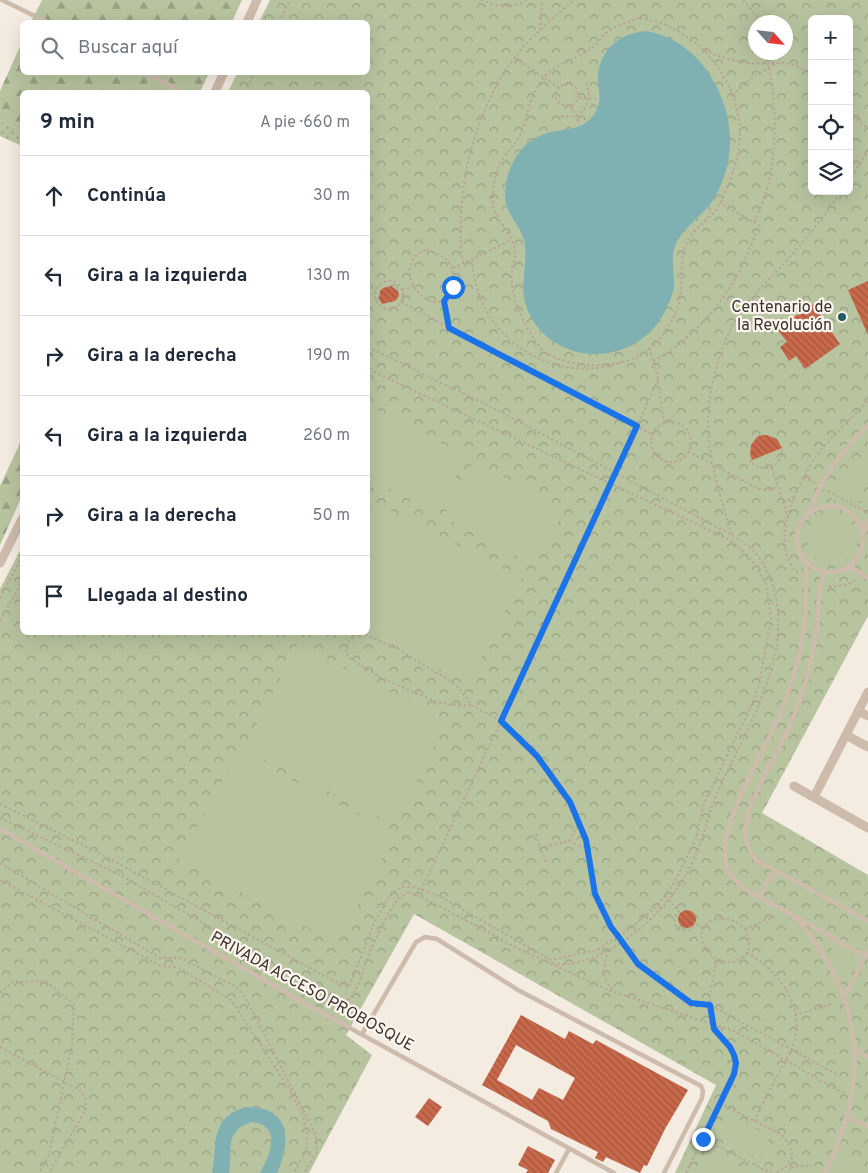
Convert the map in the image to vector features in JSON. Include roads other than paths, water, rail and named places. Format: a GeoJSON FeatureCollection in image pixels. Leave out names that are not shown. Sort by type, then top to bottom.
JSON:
{"type":"FeatureCollection","features":[{"type":"Feature","properties":{"kind":"street"},"geometry":{"type":"LineString","coordinates":[[248,20],[257,0]]}},
{"type":"Feature","properties":{"kind":"street"},"geometry":{"type":"LineString","coordinates":[[216,90],[223,75]]}},
{"type":"Feature","properties":{"kind":"street"},"geometry":{"type":"LineString","coordinates":[[0,563],[20,523]]}},
{"type":"Feature","properties":{"kind":"street"},"geometry":{"type":"LineString","coordinates":[[814,797],[868,692]]}},
{"type":"Feature","properties":{"kind":"street"},"geometry":{"type":"LineString","coordinates":[[858,711],[868,716]]}},
{"type":"Feature","properties":{"kind":"street"},"geometry":{"type":"LineString","coordinates":[[846,735],[868,747]]}},
{"type":"Feature","properties":{"kind":"street"},"geometry":{"type":"LineString","coordinates":[[794,786],[868,828]]}},
{"type":"Feature","properties":{"kind":"lane"},"geometry":{"type":"LineString","coordinates":[[2,0],[42,20]]}},
{"type":"Feature","properties":{"kind":"lane"},"geometry":{"type":"LineString","coordinates":[[150,75],[179,90]]}},
{"type":"Feature","properties":{"kind":"lane"},"geometry":{"type":"LineString","coordinates":[[810,512],[820,486],[832,466],[868,425]]}},
{"type":"Feature","properties":{"kind":"lane"},"geometry":{"type":"LineString","coordinates":[[863,536],[861,526],[848,510],[839,506],[829,505],[818,507],[802,520],[797,531],[796,542],[800,553],[812,567],[825,572],[842,570],[857,558],[862,548],[863,536],[868,521]]}},
{"type":"Feature","properties":{"kind":"lane"},"geometry":{"type":"LineString","coordinates":[[806,562],[805,620],[797,658],[790,685],[770,736],[736,807],[725,846],[727,868],[732,877],[747,891],[865,956]]}},
{"type":"Feature","properties":{"kind":"lane"},"geometry":{"type":"LineString","coordinates":[[849,566],[866,576]]}},
{"type":"Feature","properties":{"kind":"lane"},"geometry":{"type":"LineString","coordinates":[[825,572],[820,586],[817,627],[805,684],[782,747],[750,810],[745,833],[747,844],[756,860],[868,921]]}},
{"type":"Feature","properties":{"kind":"lane","name":"PRIVADA ACCESO PROBOSQUE"},"geometry":{"type":"LineString","coordinates":[[0,829],[362,1034],[614,1173]]}},
{"type":"Feature","properties":{"kind":"lane"},"geometry":{"type":"LineString","coordinates":[[759,897],[774,871]]}},
{"type":"Feature","properties":{"kind":"lane"},"geometry":{"type":"LineString","coordinates":[[795,916],[824,956],[845,995],[854,1028],[856,1050],[855,1084],[846,1117],[825,1173]]}},
{"type":"Feature","properties":{"kind":"lane"},"geometry":{"type":"LineString","coordinates":[[362,1034],[416,942],[425,937],[437,939],[518,990],[701,1086],[703,1091],[702,1098],[664,1173]]}},
{"type":"Feature","properties":{"kind":"lane"},"geometry":{"type":"LineString","coordinates":[[845,995],[868,951]]}},
{"type":"Feature","properties":{"kind":"lane"},"geometry":{"type":"LineString","coordinates":[[856,1050],[868,1057]]}},
{"type":"Feature","properties":{"kind":"lane"},"geometry":{"type":"LineString","coordinates":[[846,1117],[867,1126]]}},
{"type":"Feature","properties":{"kind":"lane"},"geometry":{"type":"LineString","coordinates":[[556,1173],[569,1148]]}},
{"type":"Feature","properties":{"kind":"water"},"geometry":{"type":"Polygon","coordinates":[[[645,31],[669,38],[683,46],[701,63],[711,77],[719,91],[729,122],[730,139],[726,171],[714,199],[685,231],[675,246],[673,256],[673,292],[665,311],[654,328],[639,341],[621,350],[602,354],[583,353],[565,348],[548,337],[534,322],[528,312],[524,293],[524,239],[508,210],[505,187],[510,168],[520,151],[527,144],[544,134],[582,125],[592,117],[598,106],[600,96],[598,75],[603,57],[613,44],[620,39],[645,31]]]}},
{"type":"Feature","properties":{"kind":"water"},"geometry":{"type":"Polygon","coordinates":[[[245,1107],[260,1108],[271,1112],[279,1118],[284,1127],[285,1148],[277,1173],[260,1173],[270,1150],[271,1135],[268,1129],[252,1122],[237,1130],[233,1136],[229,1173],[212,1173],[217,1134],[220,1126],[225,1118],[245,1107]]]}},
{"type":"Feature","properties":{"kind":"place","name":"Centenario de la Revolución"},"geometry":{"type":"Point","coordinates":[842,317]}}]}
